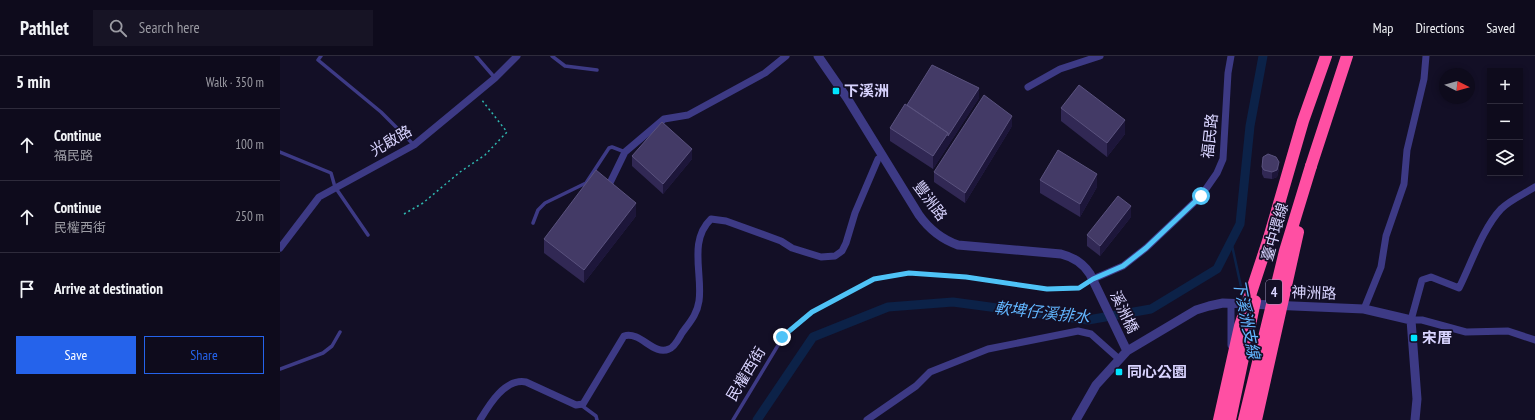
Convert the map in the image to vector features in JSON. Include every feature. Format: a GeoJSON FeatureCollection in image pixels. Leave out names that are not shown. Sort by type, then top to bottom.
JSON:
{"type":"FeatureCollection","features":[{"type":"Feature","properties":{"kind":"highway","name":"臺中環線"},"geometry":{"type":"LineString","coordinates":[[1230,420],[1269,238],[1303,121],[1326,56]]}},
{"type":"Feature","properties":{"kind":"highway","name":"臺中環線"},"geometry":{"type":"LineString","coordinates":[[1244,420],[1285,251],[1347,56]]}},
{"type":"Feature","properties":{"kind":"highway"},"geometry":{"type":"LineString","coordinates":[[1256,420],[1311,166]]}},
{"type":"Feature","properties":{"kind":"highway"},"geometry":{"type":"LineString","coordinates":[[1218,420],[1240,326],[1269,238]]}},
{"type":"Feature","properties":{"kind":"street","name":"光啟路"},"geometry":{"type":"LineString","coordinates":[[280,248],[319,197],[414,145],[495,78],[517,56]]}},
{"type":"Feature","properties":{"kind":"street"},"geometry":{"type":"LineString","coordinates":[[608,187],[625,152],[664,119],[688,115],[765,73],[786,56]]}},
{"type":"Feature","properties":{"kind":"street","name":"豐洲路"},"geometry":{"type":"LineString","coordinates":[[818,56],[847,98],[922,219],[931,229],[945,239],[958,245],[1060,254],[1078,261],[1087,269],[1094,283]]}},
{"type":"Feature","properties":{"kind":"street"},"geometry":{"type":"LineString","coordinates":[[1028,87],[1060,69],[1100,56]]}},
{"type":"Feature","properties":{"kind":"street","name":"福民路"},"geometry":{"type":"LineString","coordinates":[[1094,283],[1123,266],[1146,248],[1201,196],[1217,173],[1223,159],[1228,73],[1231,56]]}},
{"type":"Feature","properties":{"kind":"street"},"geometry":{"type":"LineString","coordinates":[[1364,308],[1381,267],[1386,236],[1404,184],[1407,150],[1424,79],[1426,56]]}},
{"type":"Feature","properties":{"kind":"street"},"geometry":{"type":"LineString","coordinates":[[480,420],[499,395],[510,384],[518,381],[526,382],[573,404],[581,405],[624,336],[633,335],[656,349],[665,350],[673,346],[692,321],[699,300],[697,267],[700,244],[710,221],[716,219],[726,221],[781,241],[792,248],[821,257],[835,256],[842,251],[846,244],[855,212],[878,159],[883,156]]}},
{"type":"Feature","properties":{"kind":"street"},"geometry":{"type":"LineString","coordinates":[[1415,420],[1417,399],[1410,320],[1422,280],[1431,277],[1459,288],[1490,224],[1498,212],[1506,204],[1535,187]]}},
{"type":"Feature","properties":{"kind":"street","name":"溪洲橋"},"geometry":{"type":"LineString","coordinates":[[1094,283],[1127,351]]}},
{"type":"Feature","properties":{"kind":"street","name":"神洲路"},"geometry":{"type":"LineString","coordinates":[[1127,351],[1196,310],[1216,304],[1364,308],[1410,320]]}},
{"type":"Feature","properties":{"kind":"street"},"geometry":{"type":"LineString","coordinates":[[1218,420],[1232,339],[1230,304]]}},
{"type":"Feature","properties":{"kind":"street"},"geometry":{"type":"LineString","coordinates":[[1410,320],[1422,320],[1466,332],[1508,331],[1535,340]]}},
{"type":"Feature","properties":{"kind":"street"},"geometry":{"type":"LineString","coordinates":[[867,420],[916,386],[930,372],[988,350],[1078,331],[1091,334],[1119,359]]}},
{"type":"Feature","properties":{"kind":"street"},"geometry":{"type":"LineString","coordinates":[[1076,420],[1096,385],[1127,351]]}},
{"type":"Feature","properties":{"kind":"lane"},"geometry":{"type":"LineString","coordinates":[[321,56],[318,60],[381,112],[414,145]]}},
{"type":"Feature","properties":{"kind":"lane"},"geometry":{"type":"LineString","coordinates":[[476,56],[495,78]]}},
{"type":"Feature","properties":{"kind":"lane"},"geometry":{"type":"LineString","coordinates":[[552,56],[565,66],[597,70]]}},
{"type":"Feature","properties":{"kind":"lane"},"geometry":{"type":"LineString","coordinates":[[533,223],[538,210],[545,203],[586,183],[609,148],[612,147],[625,152]]}},
{"type":"Feature","properties":{"kind":"lane"},"geometry":{"type":"LineString","coordinates":[[280,152],[330,173],[335,187],[368,235]]}},
{"type":"Feature","properties":{"kind":"lane","name":"民權西街"},"geometry":{"type":"LineString","coordinates":[[733,420],[782,337],[812,312],[874,279],[909,273],[966,277],[1047,289],[1079,288],[1094,283]]}},
{"type":"Feature","properties":{"kind":"lane"},"geometry":{"type":"LineString","coordinates":[[280,369],[323,353],[332,346],[340,332]]}},
{"type":"Feature","properties":{"kind":"lane"},"geometry":{"type":"LineString","coordinates":[[581,405],[596,416],[597,420]]}},
{"type":"Feature","properties":{"kind":"path"},"geometry":{"type":"LineString","coordinates":[[404,214],[423,203],[460,172],[485,155],[507,132],[477,93]]}},
{"type":"Feature","properties":{"kind":"building"},"geometry":{"type":"Polygon","coordinates":[[[932,65],[979,88],[948,136],[948,133],[907,105],[932,65]]]}},
{"type":"Feature","properties":{"kind":"building"},"geometry":{"type":"Polygon","coordinates":[[[1079,85],[1125,120],[1107,143],[1061,108],[1079,85]]]}},
{"type":"Feature","properties":{"kind":"building"},"geometry":{"type":"Polygon","coordinates":[[[984,95],[1012,116],[965,193],[934,172],[984,95]]]}},
{"type":"Feature","properties":{"kind":"building"},"geometry":{"type":"Polygon","coordinates":[[[905,104],[948,133],[933,156],[890,128],[905,104]]]}},
{"type":"Feature","properties":{"kind":"building"},"geometry":{"type":"Polygon","coordinates":[[[662,122],[692,149],[663,184],[632,156],[662,122]]]}},
{"type":"Feature","properties":{"kind":"building"},"geometry":{"type":"Polygon","coordinates":[[[1058,150],[1097,174],[1080,204],[1040,180],[1058,150]]]}},
{"type":"Feature","properties":{"kind":"building"},"geometry":{"type":"Polygon","coordinates":[[[1268,154],[1276,157],[1279,162],[1277,170],[1272,172],[1264,170],[1262,167],[1263,157],[1268,154]]]}},
{"type":"Feature","properties":{"kind":"building"},"geometry":{"type":"Polygon","coordinates":[[[596,170],[636,203],[584,270],[544,239],[596,170]]]}},
{"type":"Feature","properties":{"kind":"building"},"geometry":{"type":"Polygon","coordinates":[[[1118,196],[1131,206],[1100,246],[1087,235],[1118,196]]]}},
{"type":"Feature","properties":{"kind":"waterway","name":"軟埤仔溪排水"},"geometry":{"type":"LineString","coordinates":[[757,420],[813,337],[888,307],[953,302],[1088,320],[1151,309],[1217,269],[1240,224],[1250,126],[1263,56]]}},
{"type":"Feature","properties":{"kind":"waterway","name":"下溪洲支線"},"geometry":{"type":"LineString","coordinates":[[1231,241],[1244,300]]}},
{"type":"Feature","properties":{"kind":"waterway","name":"下溪洲支線"},"geometry":{"type":"LineString","coordinates":[[1253,338],[1256,351]]}},
{"type":"Feature","properties":{"kind":"place","name":"下溪洲"},"geometry":{"type":"Point","coordinates":[836,91]}},
{"type":"Feature","properties":{"kind":"place","name":"宋厝"},"geometry":{"type":"Point","coordinates":[1414,338]}},
{"type":"Feature","properties":{"kind":"place","name":"同心公園"},"geometry":{"type":"Point","coordinates":[1119,372]}},
{"type":"Feature","properties":{"kind":"route"},"geometry":{"type":"LineString","coordinates":[[782,337],[812,312],[874,279],[909,273],[966,277],[1047,289],[1079,288],[1093,279],[1123,266],[1146,248],[1201,196]]}}]}
